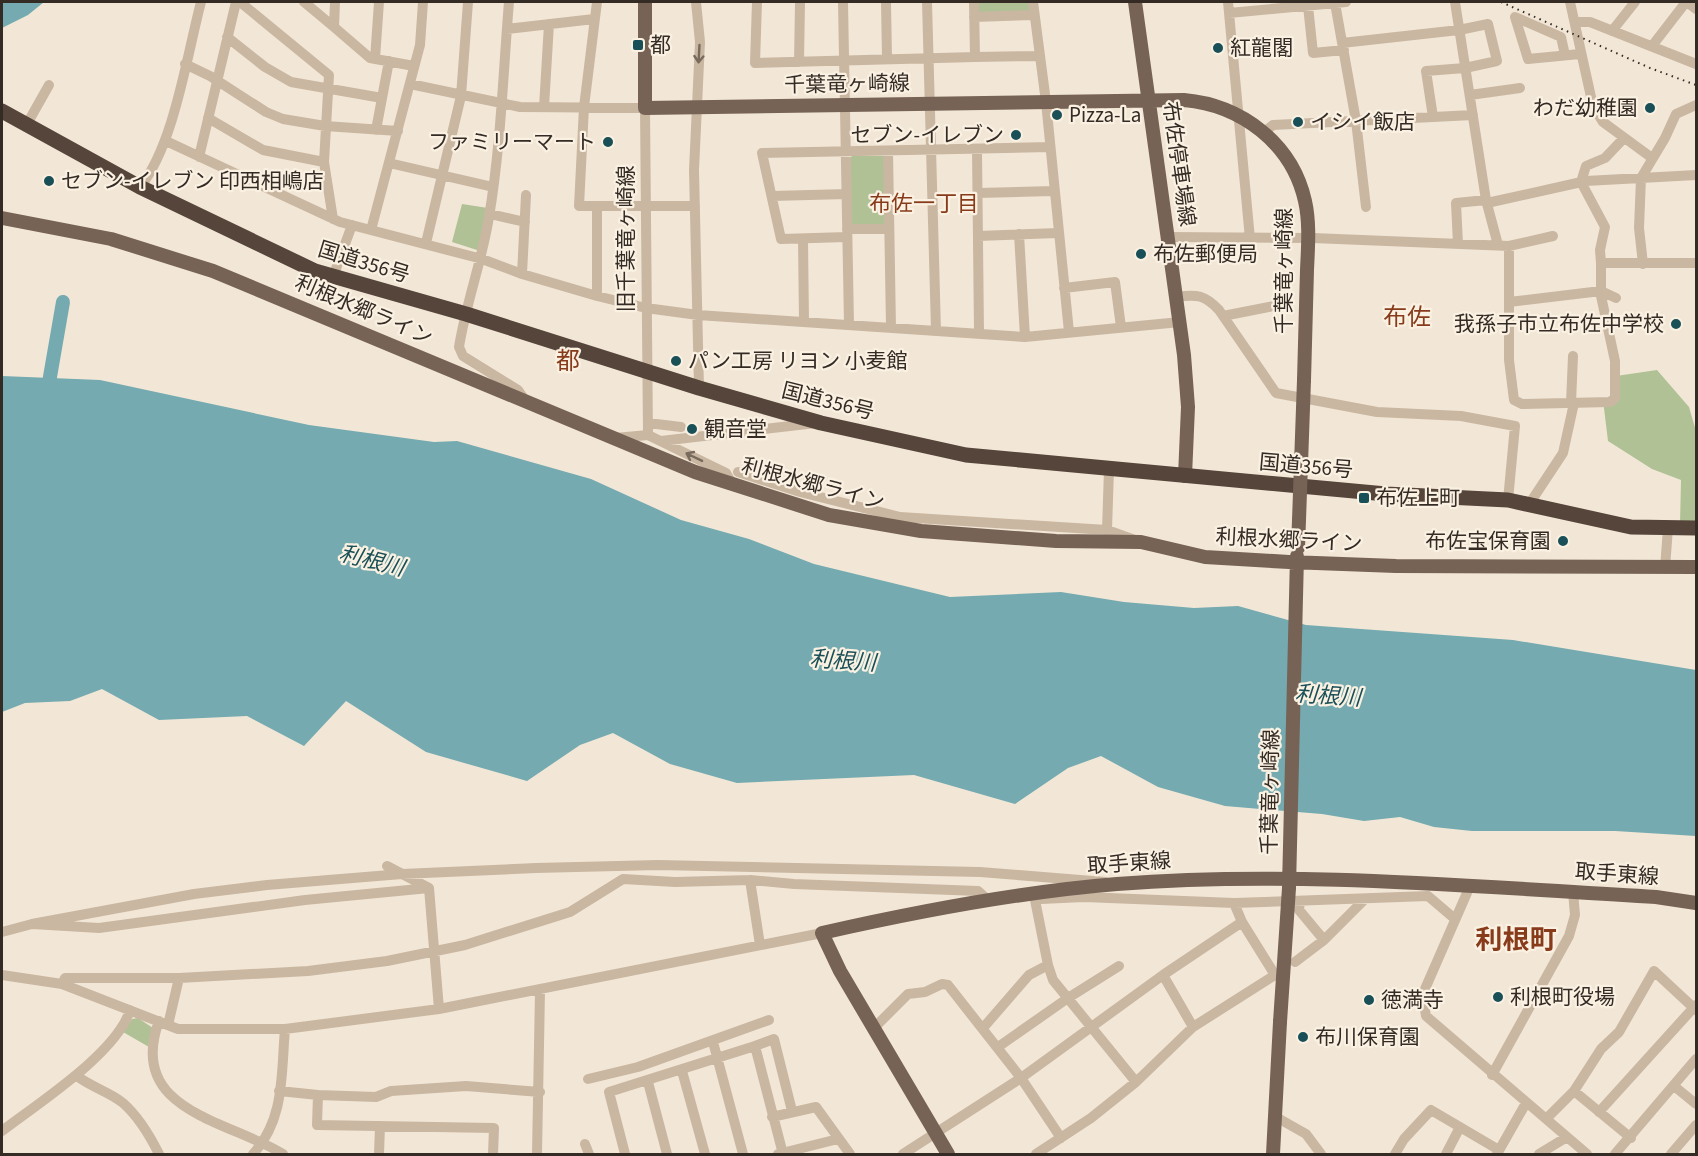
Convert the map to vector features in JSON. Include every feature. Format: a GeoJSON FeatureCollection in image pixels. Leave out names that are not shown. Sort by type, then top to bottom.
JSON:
{"type":"FeatureCollection","features":[{"type":"Feature","properties":{"kind":"highway","name":"国道356号"},"geometry":{"type":"LineString","coordinates":[[2,111],[140,187],[333,277],[466,314],[699,388],[821,423],[966,455],[1386,494],[1508,500],[1530,503],[1615,525],[1696,528]]}},
{"type":"Feature","properties":{"kind":"main road"},"geometry":{"type":"LineString","coordinates":[[645,2],[645,108]]}},
{"type":"Feature","properties":{"kind":"main road","name":"布佐停車場線"},"geometry":{"type":"LineString","coordinates":[[1135,2],[1180,322],[1188,407],[1185,476]]}},
{"type":"Feature","properties":{"kind":"main road","name":"千葉竜ヶ崎線"},"geometry":{"type":"LineString","coordinates":[[645,108],[1196,101],[1238,114],[1264,132],[1282,151],[1299,182],[1307,211],[1308,238],[1296,567],[1289,878],[1273,1155]]}},
{"type":"Feature","properties":{"kind":"main road","name":"利根水郷ライン"},"geometry":{"type":"LineString","coordinates":[[2,218],[111,239],[213,272],[312,310],[527,404],[612,438],[733,485],[829,515],[886,526],[1024,539],[1141,542],[1204,557],[1296,567],[1696,567]]}},
{"type":"Feature","properties":{"kind":"main road","name":"取手東線"},"geometry":{"type":"LineString","coordinates":[[822,933],[988,900],[1117,884],[1206,879],[1289,878],[1470,886],[1574,892],[1696,903]]}},
{"type":"Feature","properties":{"kind":"main road"},"geometry":{"type":"LineString","coordinates":[[822,933],[873,1029],[948,1155]]}},
{"type":"Feature","properties":{"kind":"street"},"geometry":{"type":"LineString","coordinates":[[140,187],[155,166],[166,141],[201,2]]}},
{"type":"Feature","properties":{"kind":"street"},"geometry":{"type":"LineString","coordinates":[[199,157],[236,2]]}},
{"type":"Feature","properties":{"kind":"street"},"geometry":{"type":"LineString","coordinates":[[240,2],[329,75],[324,162],[333,219]]}},
{"type":"Feature","properties":{"kind":"street"},"geometry":{"type":"LineString","coordinates":[[304,2],[375,59],[414,66]]}},
{"type":"Feature","properties":{"kind":"street"},"geometry":{"type":"LineString","coordinates":[[334,27],[335,2]]}},
{"type":"Feature","properties":{"kind":"street"},"geometry":{"type":"LineString","coordinates":[[375,59],[379,2]]}},
{"type":"Feature","properties":{"kind":"street"},"geometry":{"type":"LineString","coordinates":[[371,230],[420,45],[423,2]]}},
{"type":"Feature","properties":{"kind":"street"},"geometry":{"type":"LineString","coordinates":[[426,243],[461,96],[468,2]]}},
{"type":"Feature","properties":{"kind":"street"},"geometry":{"type":"LineString","coordinates":[[509,2],[503,105],[490,214],[482,259],[459,347],[463,356],[519,390],[527,404]]}},
{"type":"Feature","properties":{"kind":"street"},"geometry":{"type":"LineString","coordinates":[[597,2],[584,107],[579,206],[695,206]]}},
{"type":"Feature","properties":{"kind":"street"},"geometry":{"type":"LineString","coordinates":[[696,2],[700,42],[696,107],[695,206],[699,388]]}},
{"type":"Feature","properties":{"kind":"street"},"geometry":{"type":"LineString","coordinates":[[757,2],[755,63],[843,59],[1039,56]]}},
{"type":"Feature","properties":{"kind":"street"},"geometry":{"type":"LineString","coordinates":[[799,62],[800,2]]}},
{"type":"Feature","properties":{"kind":"street"},"geometry":{"type":"LineString","coordinates":[[843,2],[849,324]]}},
{"type":"Feature","properties":{"kind":"street"},"geometry":{"type":"LineString","coordinates":[[886,2],[887,58]]}},
{"type":"Feature","properties":{"kind":"street"},"geometry":{"type":"LineString","coordinates":[[927,2],[932,104],[936,332]]}},
{"type":"Feature","properties":{"kind":"street"},"geometry":{"type":"LineString","coordinates":[[974,2],[975,57]]}},
{"type":"Feature","properties":{"kind":"street"},"geometry":{"type":"LineString","coordinates":[[1033,2],[1046,102],[1053,191],[1069,332]]}},
{"type":"Feature","properties":{"kind":"street"},"geometry":{"type":"LineString","coordinates":[[1228,2],[1250,239]]}},
{"type":"Feature","properties":{"kind":"street"},"geometry":{"type":"LineString","coordinates":[[1229,13],[1335,2],[1356,121],[1366,207]]}},
{"type":"Feature","properties":{"kind":"street"},"geometry":{"type":"LineString","coordinates":[[1455,2],[1487,202],[1504,246],[1509,302],[1509,360],[1514,400],[1522,404],[1610,402],[1615,398],[1615,361],[1601,291],[1600,250],[1605,227],[1581,182],[1586,166],[1605,158],[1624,138]]}},
{"type":"Feature","properties":{"kind":"street"},"geometry":{"type":"LineString","coordinates":[[1570,2],[1593,106],[1603,122],[1652,158]]}},
{"type":"Feature","properties":{"kind":"street"},"geometry":{"type":"LineString","coordinates":[[1612,31],[1632,2]]}},
{"type":"Feature","properties":{"kind":"street"},"geometry":{"type":"LineString","coordinates":[[1652,46],[1686,2],[1696,9]]}},
{"type":"Feature","properties":{"kind":"street"},"geometry":{"type":"LineString","coordinates":[[1308,6],[1313,53],[1488,24],[1497,62],[1466,68],[1426,71],[1433,117]]}},
{"type":"Feature","properties":{"kind":"street"},"geometry":{"type":"LineString","coordinates":[[974,17],[1034,15]]}},
{"type":"Feature","properties":{"kind":"street"},"geometry":{"type":"LineString","coordinates":[[1565,55],[1561,37],[1515,17],[1528,59],[1580,54]]}},
{"type":"Feature","properties":{"kind":"street"},"geometry":{"type":"LineString","coordinates":[[507,29],[594,19]]}},
{"type":"Feature","properties":{"kind":"street"},"geometry":{"type":"LineString","coordinates":[[1575,22],[1590,22],[1696,64]]}},
{"type":"Feature","properties":{"kind":"street"},"geometry":{"type":"LineString","coordinates":[[544,107],[549,24]]}},
{"type":"Feature","properties":{"kind":"street"},"geometry":{"type":"LineString","coordinates":[[227,38],[283,78],[300,85],[382,98]]}},
{"type":"Feature","properties":{"kind":"street"},"geometry":{"type":"LineString","coordinates":[[376,130],[389,62]]}},
{"type":"Feature","properties":{"kind":"street"},"geometry":{"type":"LineString","coordinates":[[184,64],[217,80],[266,112],[283,119],[325,126],[398,131]]}},
{"type":"Feature","properties":{"kind":"street"},"geometry":{"type":"LineString","coordinates":[[410,84],[503,105],[645,108]]}},
{"type":"Feature","properties":{"kind":"street"},"geometry":{"type":"LineString","coordinates":[[27,124],[49,85]]}},
{"type":"Feature","properties":{"kind":"street"},"geometry":{"type":"LineString","coordinates":[[1470,95],[1520,88]]}},
{"type":"Feature","properties":{"kind":"street"},"geometry":{"type":"LineString","coordinates":[[1643,264],[1639,228],[1641,178],[1676,114],[1696,105]]}},
{"type":"Feature","properties":{"kind":"street","name":"旧千葉竜ヶ崎線"},"geometry":{"type":"LineString","coordinates":[[645,108],[648,435]]}},
{"type":"Feature","properties":{"kind":"street"},"geometry":{"type":"LineString","coordinates":[[1264,132],[1273,125],[1473,116]]}},
{"type":"Feature","properties":{"kind":"street"},"geometry":{"type":"LineString","coordinates":[[208,118],[263,150],[324,162]]}},
{"type":"Feature","properties":{"kind":"street"},"geometry":{"type":"LineString","coordinates":[[166,141],[333,219],[426,243],[482,259],[522,274],[646,308],[698,315],[1025,336],[1180,322]]}},
{"type":"Feature","properties":{"kind":"street"},"geometry":{"type":"LineString","coordinates":[[889,229],[803,239],[781,239],[762,153],[1049,147]]}},
{"type":"Feature","properties":{"kind":"street"},"geometry":{"type":"LineString","coordinates":[[977,150],[979,333]]}},
{"type":"Feature","properties":{"kind":"street"},"geometry":{"type":"LineString","coordinates":[[888,151],[891,328]]}},
{"type":"Feature","properties":{"kind":"street"},"geometry":{"type":"LineString","coordinates":[[389,163],[493,187]]}},
{"type":"Feature","properties":{"kind":"street"},"geometry":{"type":"LineString","coordinates":[[1458,244],[1456,203],[1487,202],[1581,182],[1696,175]]}},
{"type":"Feature","properties":{"kind":"street"},"geometry":{"type":"LineString","coordinates":[[978,193],[1053,191]]}},
{"type":"Feature","properties":{"kind":"street"},"geometry":{"type":"LineString","coordinates":[[772,196],[847,194]]}},
{"type":"Feature","properties":{"kind":"street"},"geometry":{"type":"LineString","coordinates":[[522,274],[526,195]]}},
{"type":"Feature","properties":{"kind":"street"},"geometry":{"type":"LineString","coordinates":[[597,207],[597,296]]}},
{"type":"Feature","properties":{"kind":"street"},"geometry":{"type":"LineString","coordinates":[[490,214],[525,222]]}},
{"type":"Feature","properties":{"kind":"street"},"geometry":{"type":"LineString","coordinates":[[333,277],[352,225]]}},
{"type":"Feature","properties":{"kind":"street"},"geometry":{"type":"LineString","coordinates":[[978,236],[1058,233]]}},
{"type":"Feature","properties":{"kind":"street"},"geometry":{"type":"LineString","coordinates":[[1019,234],[1025,336]]}},
{"type":"Feature","properties":{"kind":"street"},"geometry":{"type":"LineString","coordinates":[[1168,237],[1308,238],[1504,246],[1553,236]]}},
{"type":"Feature","properties":{"kind":"street"},"geometry":{"type":"LineString","coordinates":[[803,239],[804,322]]}},
{"type":"Feature","properties":{"kind":"street"},"geometry":{"type":"LineString","coordinates":[[1601,263],[1696,263]]}},
{"type":"Feature","properties":{"kind":"street"},"geometry":{"type":"LineString","coordinates":[[1064,288],[1115,282],[1121,327]]}},
{"type":"Feature","properties":{"kind":"street"},"geometry":{"type":"LineString","coordinates":[[1509,302],[1601,291],[1617,298]]}},
{"type":"Feature","properties":{"kind":"street"},"geometry":{"type":"LineString","coordinates":[[1177,297],[1202,295],[1223,316],[1276,393],[1377,412],[1461,416],[1515,426],[1508,500]]}},
{"type":"Feature","properties":{"kind":"street"},"geometry":{"type":"LineString","coordinates":[[1223,316],[1279,305]]}},
{"type":"Feature","properties":{"kind":"street"},"geometry":{"type":"LineString","coordinates":[[1530,503],[1563,453],[1573,403],[1573,356]]}},
{"type":"Feature","properties":{"kind":"street"},"geometry":{"type":"LineString","coordinates":[[648,423],[681,427]]}},
{"type":"Feature","properties":{"kind":"street"},"geometry":{"type":"LineString","coordinates":[[661,441],[821,423]]}},
{"type":"Feature","properties":{"kind":"street"},"geometry":{"type":"LineString","coordinates":[[612,438],[648,435],[726,473],[733,485]]}},
{"type":"Feature","properties":{"kind":"street"},"geometry":{"type":"LineString","coordinates":[[1107,530],[1109,469]]}},
{"type":"Feature","properties":{"kind":"street"},"geometry":{"type":"LineString","coordinates":[[738,472],[800,492],[900,517],[1107,530],[1141,542]]}},
{"type":"Feature","properties":{"kind":"street"},"geometry":{"type":"LineString","coordinates":[[1665,568],[1668,528]]}},
{"type":"Feature","properties":{"kind":"street"},"geometry":{"type":"LineString","coordinates":[[1085,542],[1107,530]]}},
{"type":"Feature","properties":{"kind":"street"},"geometry":{"type":"LineString","coordinates":[[2,932],[32,924],[194,894],[267,885],[402,874],[658,865],[918,873],[980,872],[1088,879],[1117,884]]}},
{"type":"Feature","properties":{"kind":"street"},"geometry":{"type":"LineString","coordinates":[[387,866],[429,888]]}},
{"type":"Feature","properties":{"kind":"street"},"geometry":{"type":"LineString","coordinates":[[62,984],[65,978],[179,978],[308,971],[434,952],[570,912],[623,879],[675,882],[750,880],[794,884],[978,891],[988,900]]}},
{"type":"Feature","properties":{"kind":"street"},"geometry":{"type":"LineString","coordinates":[[750,880],[760,945]]}},
{"type":"Feature","properties":{"kind":"street"},"geometry":{"type":"LineString","coordinates":[[1470,886],[1425,989],[1424,1008],[1432,1022],[1587,1155]]}},
{"type":"Feature","properties":{"kind":"street"},"geometry":{"type":"LineString","coordinates":[[32,924],[99,928],[262,905],[429,888]]}},
{"type":"Feature","properties":{"kind":"street"},"geometry":{"type":"LineString","coordinates":[[429,888],[439,1009]]}},
{"type":"Feature","properties":{"kind":"street"},"geometry":{"type":"LineString","coordinates":[[1492,1074],[1569,936],[1575,915],[1574,892]]}},
{"type":"Feature","properties":{"kind":"street"},"geometry":{"type":"LineString","coordinates":[[1034,895],[1041,899],[1084,897],[1234,903],[1428,896],[1455,920]]}},
{"type":"Feature","properties":{"kind":"street"},"geometry":{"type":"LineString","coordinates":[[1034,895],[1053,980],[1136,1082]]}},
{"type":"Feature","properties":{"kind":"street"},"geometry":{"type":"LineString","coordinates":[[1294,962],[1324,940],[1365,899]]}},
{"type":"Feature","properties":{"kind":"street"},"geometry":{"type":"LineString","coordinates":[[1300,901],[1299,910],[1324,940]]}},
{"type":"Feature","properties":{"kind":"street"},"geometry":{"type":"LineString","coordinates":[[1036,1155],[1091,1118],[1136,1082],[1194,1027],[1275,975],[1242,922],[1234,903]]}},
{"type":"Feature","properties":{"kind":"street"},"geometry":{"type":"LineString","coordinates":[[903,1155],[1021,1078],[1163,975],[1242,922]]}},
{"type":"Feature","properties":{"kind":"street"},"geometry":{"type":"LineString","coordinates":[[2,975],[62,984],[178,1029],[285,1029],[439,1009],[540,991],[822,933]]}},
{"type":"Feature","properties":{"kind":"street"},"geometry":{"type":"LineString","coordinates":[[983,1028],[1023,981],[1048,965]]}},
{"type":"Feature","properties":{"kind":"street"},"geometry":{"type":"LineString","coordinates":[[998,1047],[1119,966]]}},
{"type":"Feature","properties":{"kind":"street"},"geometry":{"type":"LineString","coordinates":[[1546,1119],[1574,1091],[1601,1049],[1619,1032],[1654,971],[1696,1007],[1599,1112]]}},
{"type":"Feature","properties":{"kind":"street"},"geometry":{"type":"LineString","coordinates":[[1163,975],[1194,1027]]}},
{"type":"Feature","properties":{"kind":"street"},"geometry":{"type":"LineString","coordinates":[[179,978],[152,1057],[153,1068],[161,1086],[183,1106],[263,1143],[283,1155]]}},
{"type":"Feature","properties":{"kind":"street"},"geometry":{"type":"LineString","coordinates":[[873,1029],[908,994],[925,992],[942,984],[951,988],[1021,1078],[1060,1138]]}},
{"type":"Feature","properties":{"kind":"street"},"geometry":{"type":"LineString","coordinates":[[537,1155],[540,1092],[540,991]]}},
{"type":"Feature","properties":{"kind":"street"},"geometry":{"type":"LineString","coordinates":[[2,1131],[77,1076],[124,1024],[130,1010]]}},
{"type":"Feature","properties":{"kind":"street"},"geometry":{"type":"LineString","coordinates":[[588,1079],[713,1042],[769,1020]]}},
{"type":"Feature","properties":{"kind":"street"},"geometry":{"type":"LineString","coordinates":[[253,1155],[263,1143],[276,1119],[285,1029]]}},
{"type":"Feature","properties":{"kind":"street"},"geometry":{"type":"LineString","coordinates":[[625,1155],[609,1092],[648,1082],[774,1039],[792,1112]]}},
{"type":"Feature","properties":{"kind":"street"},"geometry":{"type":"LineString","coordinates":[[713,1042],[743,1155]]}},
{"type":"Feature","properties":{"kind":"street"},"geometry":{"type":"LineString","coordinates":[[754,1046],[781,1154],[838,1139]]}},
{"type":"Feature","properties":{"kind":"street"},"geometry":{"type":"LineString","coordinates":[[1615,1155],[1696,1059]]}},
{"type":"Feature","properties":{"kind":"street"},"geometry":{"type":"LineString","coordinates":[[682,1071],[705,1155]]}},
{"type":"Feature","properties":{"kind":"street"},"geometry":{"type":"LineString","coordinates":[[77,1076],[122,1102],[146,1130],[159,1155]]}},
{"type":"Feature","properties":{"kind":"street"},"geometry":{"type":"LineString","coordinates":[[648,1082],[667,1155]]}},
{"type":"Feature","properties":{"kind":"street"},"geometry":{"type":"LineString","coordinates":[[279,1091],[318,1095],[376,1096],[391,1091],[466,1086],[540,1092]]}},
{"type":"Feature","properties":{"kind":"street"},"geometry":{"type":"LineString","coordinates":[[1674,1086],[1696,1104]]}},
{"type":"Feature","properties":{"kind":"street"},"geometry":{"type":"LineString","coordinates":[[1574,1091],[1630,1138]]}},
{"type":"Feature","properties":{"kind":"street"},"geometry":{"type":"LineString","coordinates":[[318,1095],[317,1125],[494,1128],[493,1155]]}},
{"type":"Feature","properties":{"kind":"street"},"geometry":{"type":"LineString","coordinates":[[1395,1155],[1404,1139],[1431,1110],[1498,1152],[1526,1103]]}},
{"type":"Feature","properties":{"kind":"street"},"geometry":{"type":"LineString","coordinates":[[772,1117],[816,1107],[850,1155]]}},
{"type":"Feature","properties":{"kind":"street"},"geometry":{"type":"LineString","coordinates":[[1276,1117],[1306,1134],[1321,1155]]}},
{"type":"Feature","properties":{"kind":"street"},"geometry":{"type":"LineString","coordinates":[[1671,1155],[1696,1125]]}},
{"type":"Feature","properties":{"kind":"street"},"geometry":{"type":"LineString","coordinates":[[379,1155],[380,1126]]}},
{"type":"Feature","properties":{"kind":"street"},"geometry":{"type":"LineString","coordinates":[[1446,1155],[1460,1127]]}},
{"type":"Feature","properties":{"kind":"street"},"geometry":{"type":"LineString","coordinates":[[1539,1155],[1567,1137]]}},
{"type":"Feature","properties":{"kind":"green space"},"geometry":{"type":"Polygon","coordinates":[[[977,2],[1029,2],[1030,12],[977,13],[977,2]]]}},
{"type":"Feature","properties":{"kind":"green space"},"geometry":{"type":"Polygon","coordinates":[[[852,156],[884,156],[885,226],[850,227],[849,159],[852,156]]]}},
{"type":"Feature","properties":{"kind":"green space"},"geometry":{"type":"Polygon","coordinates":[[[462,204],[488,208],[480,251],[452,242],[462,204]]]}},
{"type":"Feature","properties":{"kind":"green space"},"geometry":{"type":"Polygon","coordinates":[[[1657,370],[1689,407],[1696,431],[1696,524],[1680,524],[1681,480],[1652,469],[1608,441],[1603,400],[1615,395],[1616,376],[1657,370]]]}},
{"type":"Feature","properties":{"kind":"green space"},"geometry":{"type":"Polygon","coordinates":[[[138,1018],[153,1028],[149,1047],[123,1032],[132,1019],[138,1018]]]}},
{"type":"Feature","properties":{"kind":"water"},"geometry":{"type":"Polygon","coordinates":[[[2,2],[44,2],[28,15],[2,28],[2,2]]]}},
{"type":"Feature","properties":{"kind":"water","name":"利根川"},"geometry":{"type":"Polygon","coordinates":[[[2,376],[100,380],[309,425],[434,442],[457,441],[591,479],[681,520],[749,539],[814,564],[950,597],[1061,592],[1124,602],[1194,608],[1238,606],[1306,625],[1513,640],[1696,670],[1696,836],[1615,831],[1472,831],[1434,827],[1400,817],[1364,821],[1322,814],[1225,806],[1158,787],[1101,756],[1068,768],[1015,804],[914,775],[737,783],[670,764],[613,733],[580,745],[527,781],[426,752],[346,701],[304,746],[247,716],[159,720],[102,689],[70,701],[25,703],[2,712],[2,376]]]}},
{"type":"Feature","properties":{"kind":"waterway"},"geometry":{"type":"LineString","coordinates":[[47,394],[63,302]]}},
{"type":"Feature","properties":{"kind":"railway"},"geometry":{"type":"LineString","coordinates":[[1501,2],[1650,68],[1696,85]]}},
{"type":"Feature","properties":{"kind":"place","name":"都"},"geometry":{"type":"Point","coordinates":[638,45]}},
{"type":"Feature","properties":{"kind":"place","name":"紅龍閣"},"geometry":{"type":"Point","coordinates":[1218,48]}},
{"type":"Feature","properties":{"kind":"place","name":"わだ幼稚園"},"geometry":{"type":"Point","coordinates":[1650,108]}},
{"type":"Feature","properties":{"kind":"place","name":"Pizza-La"},"geometry":{"type":"Point","coordinates":[1057,115]}},
{"type":"Feature","properties":{"kind":"place","name":"イシイ飯店"},"geometry":{"type":"Point","coordinates":[1298,122]}},
{"type":"Feature","properties":{"kind":"place","name":"セブン-イレブン"},"geometry":{"type":"Point","coordinates":[1016,135]}},
{"type":"Feature","properties":{"kind":"place","name":"ファミリーマート"},"geometry":{"type":"Point","coordinates":[608,142]}},
{"type":"Feature","properties":{"kind":"place","name":"セブン-イレブン 印西相嶋店"},"geometry":{"type":"Point","coordinates":[49,181]}},
{"type":"Feature","properties":{"kind":"place","name":"布佐郵便局"},"geometry":{"type":"Point","coordinates":[1141,254]}},
{"type":"Feature","properties":{"kind":"place","name":"我孫子市立布佐中学校"},"geometry":{"type":"Point","coordinates":[1676,324]}},
{"type":"Feature","properties":{"kind":"place","name":"パン工房 リヨン 小麦館"},"geometry":{"type":"Point","coordinates":[676,361]}},
{"type":"Feature","properties":{"kind":"place","name":"観音堂"},"geometry":{"type":"Point","coordinates":[692,429]}},
{"type":"Feature","properties":{"kind":"place","name":"布佐上町"},"geometry":{"type":"Point","coordinates":[1364,498]}},
{"type":"Feature","properties":{"kind":"place","name":"布佐宝保育園"},"geometry":{"type":"Point","coordinates":[1563,541]}},
{"type":"Feature","properties":{"kind":"place","name":"利根町役場"},"geometry":{"type":"Point","coordinates":[1498,997]}},
{"type":"Feature","properties":{"kind":"place","name":"徳満寺"},"geometry":{"type":"Point","coordinates":[1369,1000]}},
{"type":"Feature","properties":{"kind":"place","name":"布川保育園"},"geometry":{"type":"Point","coordinates":[1303,1037]}},
{"type":"Feature","properties":{"kind":"district","name":"布佐一丁目"},"geometry":{"type":"Point","coordinates":[924,203]}},
{"type":"Feature","properties":{"kind":"district","name":"布佐"},"geometry":{"type":"Point","coordinates":[1407,317]}},
{"type":"Feature","properties":{"kind":"district","name":"都"},"geometry":{"type":"Point","coordinates":[568,361]}},
{"type":"Feature","properties":{"kind":"district","name":"利根町"},"geometry":{"type":"Point","coordinates":[1516,940]}}]}
